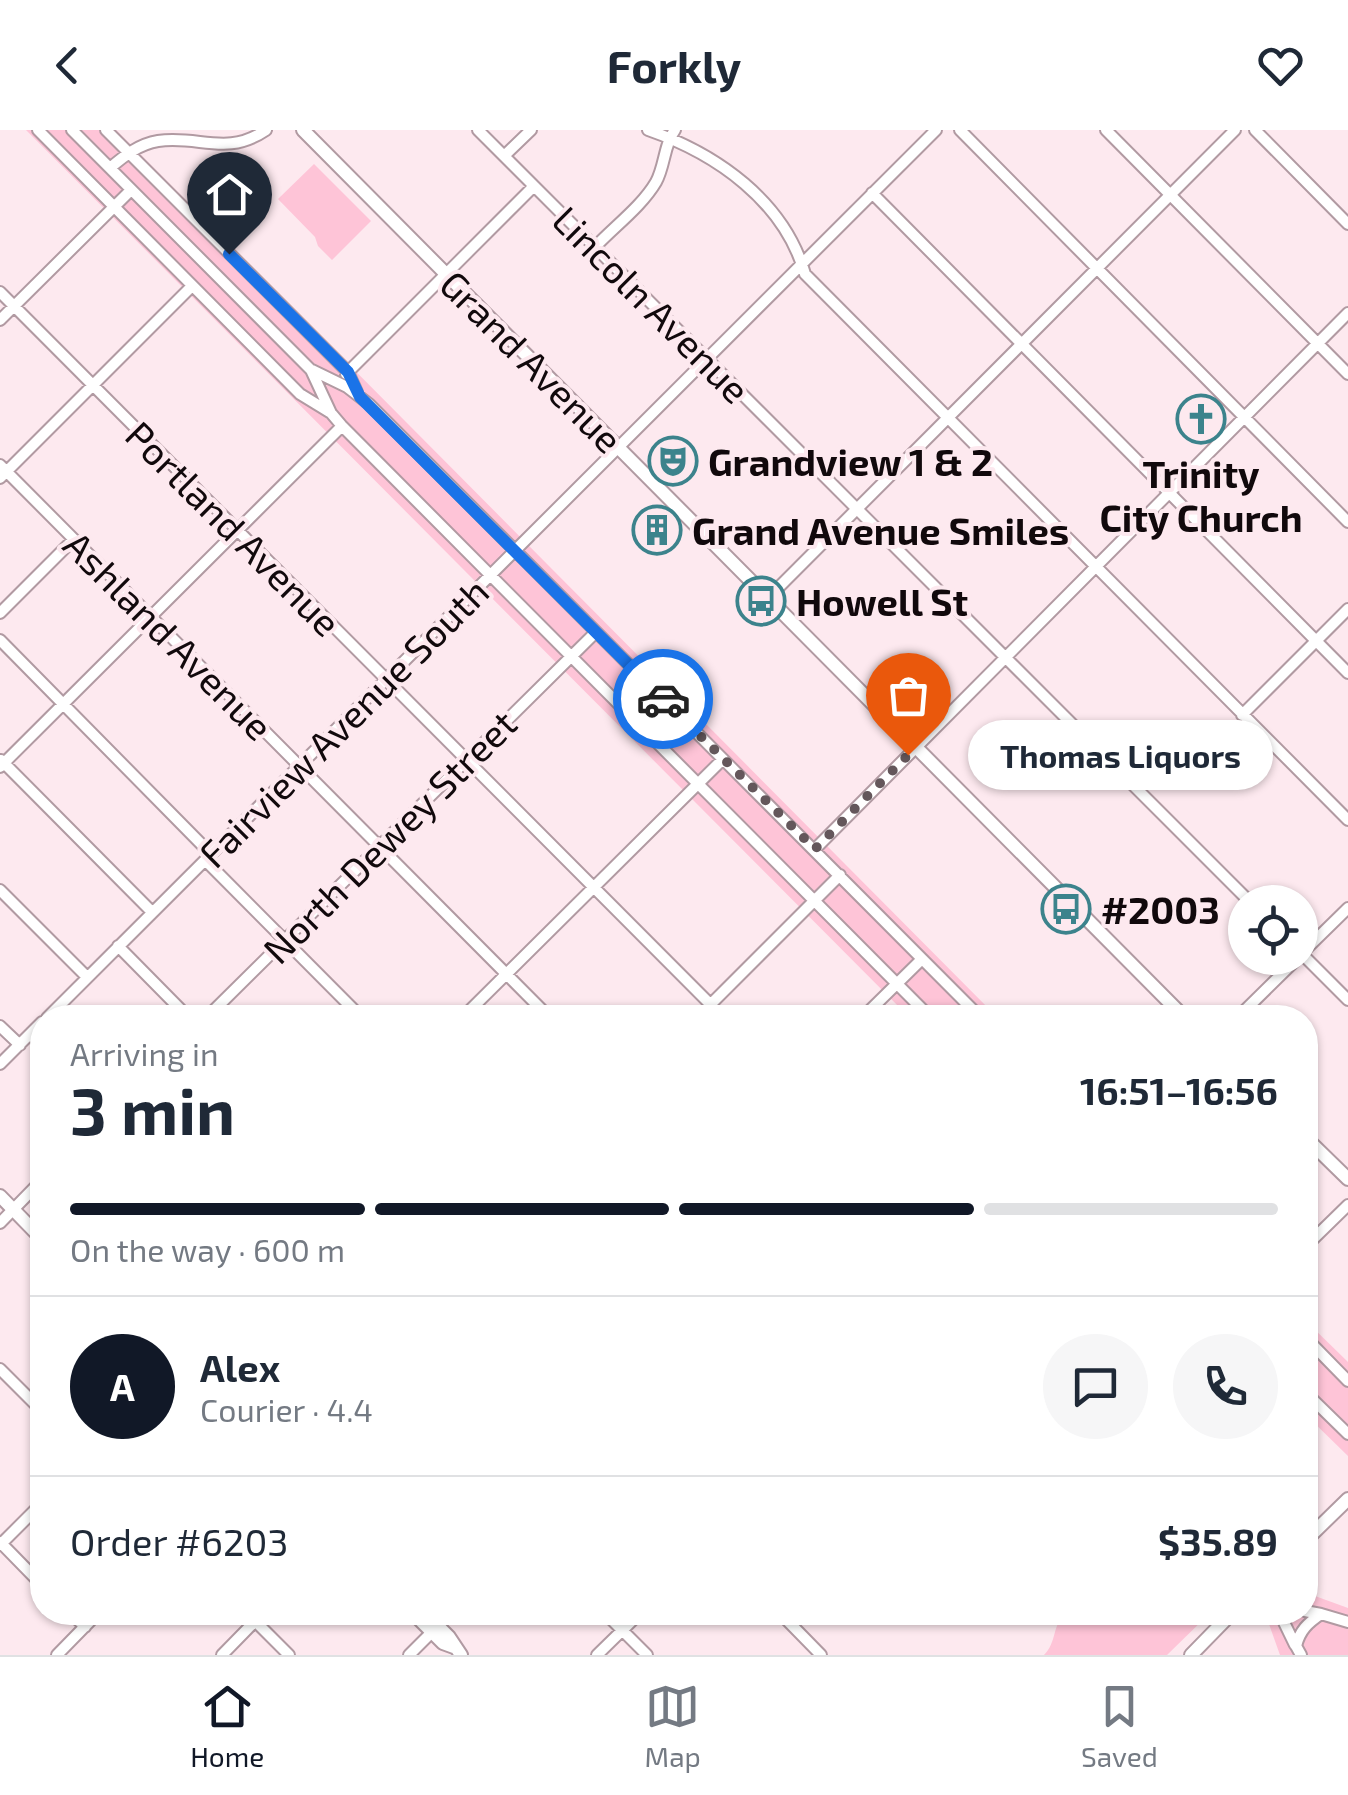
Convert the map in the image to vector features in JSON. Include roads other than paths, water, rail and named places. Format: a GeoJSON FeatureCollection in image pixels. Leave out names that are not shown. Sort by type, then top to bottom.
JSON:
{"type":"FeatureCollection","features":[{"type":"Feature","properties":{"kind":"main road","name":"Grand Avenue"},"geometry":{"type":"LineString","coordinates":[[302,130],[1172,1005]]}},
{"type":"Feature","properties":{"kind":"main road"},"geometry":{"type":"LineString","coordinates":[[1318,1150],[1348,1180]]}},
{"type":"Feature","properties":{"kind":"main road"},"geometry":{"type":"LineString","coordinates":[[0,1196],[30,1227]]}},
{"type":"Feature","properties":{"kind":"main road"},"geometry":{"type":"LineString","coordinates":[[1318,1528],[1348,1498]]}},
{"type":"Feature","properties":{"kind":"main road"},"geometry":{"type":"LineString","coordinates":[[430,1625],[435,1629]]}},
{"type":"Feature","properties":{"kind":"main road"},"geometry":{"type":"LineString","coordinates":[[432,1625],[443,1643],[457,1651]]}},
{"type":"Feature","properties":{"kind":"main road"},"geometry":{"type":"LineString","coordinates":[[1191,1655],[1220,1625]]}},
{"type":"Feature","properties":{"kind":"street"},"geometry":{"type":"LineString","coordinates":[[38,130],[300,394],[331,413]]}},
{"type":"Feature","properties":{"kind":"street"},"geometry":{"type":"LineString","coordinates":[[72,130],[311,370],[331,413],[342,426],[918,1005]]}},
{"type":"Feature","properties":{"kind":"street"},"geometry":{"type":"LineString","coordinates":[[106,130],[348,372],[360,397]]}},
{"type":"Feature","properties":{"kind":"street"},"geometry":{"type":"LineString","coordinates":[[110,168],[128,153],[154,142],[178,140],[225,146],[239,144],[266,130]]}},
{"type":"Feature","properties":{"kind":"street","name":"Lincoln Avenue"},"geometry":{"type":"LineString","coordinates":[[478,130],[1233,885]]}},
{"type":"Feature","properties":{"kind":"street"},"geometry":{"type":"LineString","coordinates":[[504,156],[531,130]]}},
{"type":"Feature","properties":{"kind":"street"},"geometry":{"type":"LineString","coordinates":[[648,130],[673,134],[738,176],[778,219],[805,274],[1348,820]]}},
{"type":"Feature","properties":{"kind":"street","name":"Fairview Avenue South"},"geometry":{"type":"LineString","coordinates":[[60,1005],[936,130]]}},
{"type":"Feature","properties":{"kind":"street"},"geometry":{"type":"LineString","coordinates":[[960,130],[1348,522]]}},
{"type":"Feature","properties":{"kind":"street"},"geometry":{"type":"LineString","coordinates":[[1106,130],[1348,374]]}},
{"type":"Feature","properties":{"kind":"street"},"geometry":{"type":"LineString","coordinates":[[769,598],[1236,130]]}},
{"type":"Feature","properties":{"kind":"street"},"geometry":{"type":"LineString","coordinates":[[1255,130],[1348,224]]}},
{"type":"Feature","properties":{"kind":"street"},"geometry":{"type":"LineString","coordinates":[[596,246],[654,186],[673,134]]}},
{"type":"Feature","properties":{"kind":"street"},"geometry":{"type":"LineString","coordinates":[[338,382],[534,186]]}},
{"type":"Feature","properties":{"kind":"street"},"geometry":{"type":"LineString","coordinates":[[0,320],[131,190]]}},
{"type":"Feature","properties":{"kind":"street"},"geometry":{"type":"LineString","coordinates":[[872,193],[1348,673]]}},
{"type":"Feature","properties":{"kind":"street"},"geometry":{"type":"LineString","coordinates":[[2,471],[192,286]]}},
{"type":"Feature","properties":{"kind":"street","name":"Portland Avenue"},"geometry":{"type":"LineString","coordinates":[[0,292],[710,1004]]}},
{"type":"Feature","properties":{"kind":"street"},"geometry":{"type":"LineString","coordinates":[[815,849],[1348,313]]}},
{"type":"Feature","properties":{"kind":"street"},"geometry":{"type":"LineString","coordinates":[[311,370],[360,397],[968,1005]]}},
{"type":"Feature","properties":{"kind":"street"},"geometry":{"type":"LineString","coordinates":[[152,912],[1,763],[342,426]]}},
{"type":"Feature","properties":{"kind":"street","name":"Ashland Avenue"},"geometry":{"type":"LineString","coordinates":[[2,471],[537,1005]]}},
{"type":"Feature","properties":{"kind":"street"},"geometry":{"type":"LineString","coordinates":[[0,613],[73,540]]}},
{"type":"Feature","properties":{"kind":"street"},"geometry":{"type":"LineString","coordinates":[[1242,714],[1348,609]]}},
{"type":"Feature","properties":{"kind":"street","name":"North Dewey Street"},"geometry":{"type":"LineString","coordinates":[[219,1005],[596,632]]}},
{"type":"Feature","properties":{"kind":"street"},"geometry":{"type":"LineString","coordinates":[[0,640],[349,1005]]}},
{"type":"Feature","properties":{"kind":"street"},"geometry":{"type":"LineString","coordinates":[[475,1005],[723,759]]}},
{"type":"Feature","properties":{"kind":"street"},"geometry":{"type":"LineString","coordinates":[[710,1004],[840,875]]}},
{"type":"Feature","properties":{"kind":"street"},"geometry":{"type":"LineString","coordinates":[[0,890],[88,977]]}},
{"type":"Feature","properties":{"kind":"street"},"geometry":{"type":"LineString","coordinates":[[1318,937],[1348,908]]}},
{"type":"Feature","properties":{"kind":"street"},"geometry":{"type":"LineString","coordinates":[[118,946],[176,1005]]}},
{"type":"Feature","properties":{"kind":"street"},"geometry":{"type":"LineString","coordinates":[[875,1005],[922,959]]}},
{"type":"Feature","properties":{"kind":"street"},"geometry":{"type":"LineString","coordinates":[[1318,972],[1348,1000]]}},
{"type":"Feature","properties":{"kind":"street"},"geometry":{"type":"LineString","coordinates":[[1251,1005],[1280,975]]}},
{"type":"Feature","properties":{"kind":"street"},"geometry":{"type":"LineString","coordinates":[[0,1026],[20,1045]]}},
{"type":"Feature","properties":{"kind":"street","name":"Fairview Avenue South"},"geometry":{"type":"LineString","coordinates":[[0,1064],[30,1034]]}},
{"type":"Feature","properties":{"kind":"street"},"geometry":{"type":"LineString","coordinates":[[0,1223],[30,1192]]}},
{"type":"Feature","properties":{"kind":"street"},"geometry":{"type":"LineString","coordinates":[[1318,1235],[1348,1205]]}},
{"type":"Feature","properties":{"kind":"street"},"geometry":{"type":"LineString","coordinates":[[1318,1350],[1348,1380]]}},
{"type":"Feature","properties":{"kind":"street"},"geometry":{"type":"LineString","coordinates":[[0,1368],[30,1399]]}},
{"type":"Feature","properties":{"kind":"street"},"geometry":{"type":"LineString","coordinates":[[1318,1405],[1348,1434]]}},
{"type":"Feature","properties":{"kind":"street"},"geometry":{"type":"LineString","coordinates":[[30,1514],[1,1544],[30,1572]]}},
{"type":"Feature","properties":{"kind":"street"},"geometry":{"type":"LineString","coordinates":[[1318,1613],[1348,1622]]}},
{"type":"Feature","properties":{"kind":"street"},"geometry":{"type":"LineString","coordinates":[[1318,1617],[1322,1614]]}},
{"type":"Feature","properties":{"kind":"street"},"geometry":{"type":"LineString","coordinates":[[222,1655],[252,1625]]}},
{"type":"Feature","properties":{"kind":"street"},"geometry":{"type":"LineString","coordinates":[[266,1625],[289,1655]]}},
{"type":"Feature","properties":{"kind":"street"},"geometry":{"type":"LineString","coordinates":[[408,1655],[439,1625]]}},
{"type":"Feature","properties":{"kind":"street"},"geometry":{"type":"LineString","coordinates":[[617,1625],[647,1655]]}},
{"type":"Feature","properties":{"kind":"street"},"geometry":{"type":"LineString","coordinates":[[597,1655],[627,1625]]}},
{"type":"Feature","properties":{"kind":"street"},"geometry":{"type":"LineString","coordinates":[[792,1625],[822,1655]]}},
{"type":"Feature","properties":{"kind":"street"},"geometry":{"type":"LineString","coordinates":[[1286,1625],[1298,1650]]}},
{"type":"Feature","properties":{"kind":"street"},"geometry":{"type":"LineString","coordinates":[[1298,1650],[1307,1625]]}},
{"type":"Feature","properties":{"kind":"street"},"geometry":{"type":"LineString","coordinates":[[57,1655],[84,1627]]}},
{"type":"Feature","properties":{"kind":"place","name":"Trinity City Church"},"geometry":{"type":"Point","coordinates":[1201,419]}},
{"type":"Feature","properties":{"kind":"place","name":"Grandview 1 & 2"},"geometry":{"type":"Point","coordinates":[673,461]}},
{"type":"Feature","properties":{"kind":"place","name":"Grand Avenue Smiles"},"geometry":{"type":"Point","coordinates":[657,530]}},
{"type":"Feature","properties":{"kind":"place","name":"Howell St"},"geometry":{"type":"Point","coordinates":[761,601]}},
{"type":"Feature","properties":{"kind":"place","name":"Thomas Liquors"},"geometry":{"type":"Point","coordinates":[908,755]}},
{"type":"Feature","properties":{"kind":"place","name":"#2003"},"geometry":{"type":"Point","coordinates":[1066,909]}}]}
